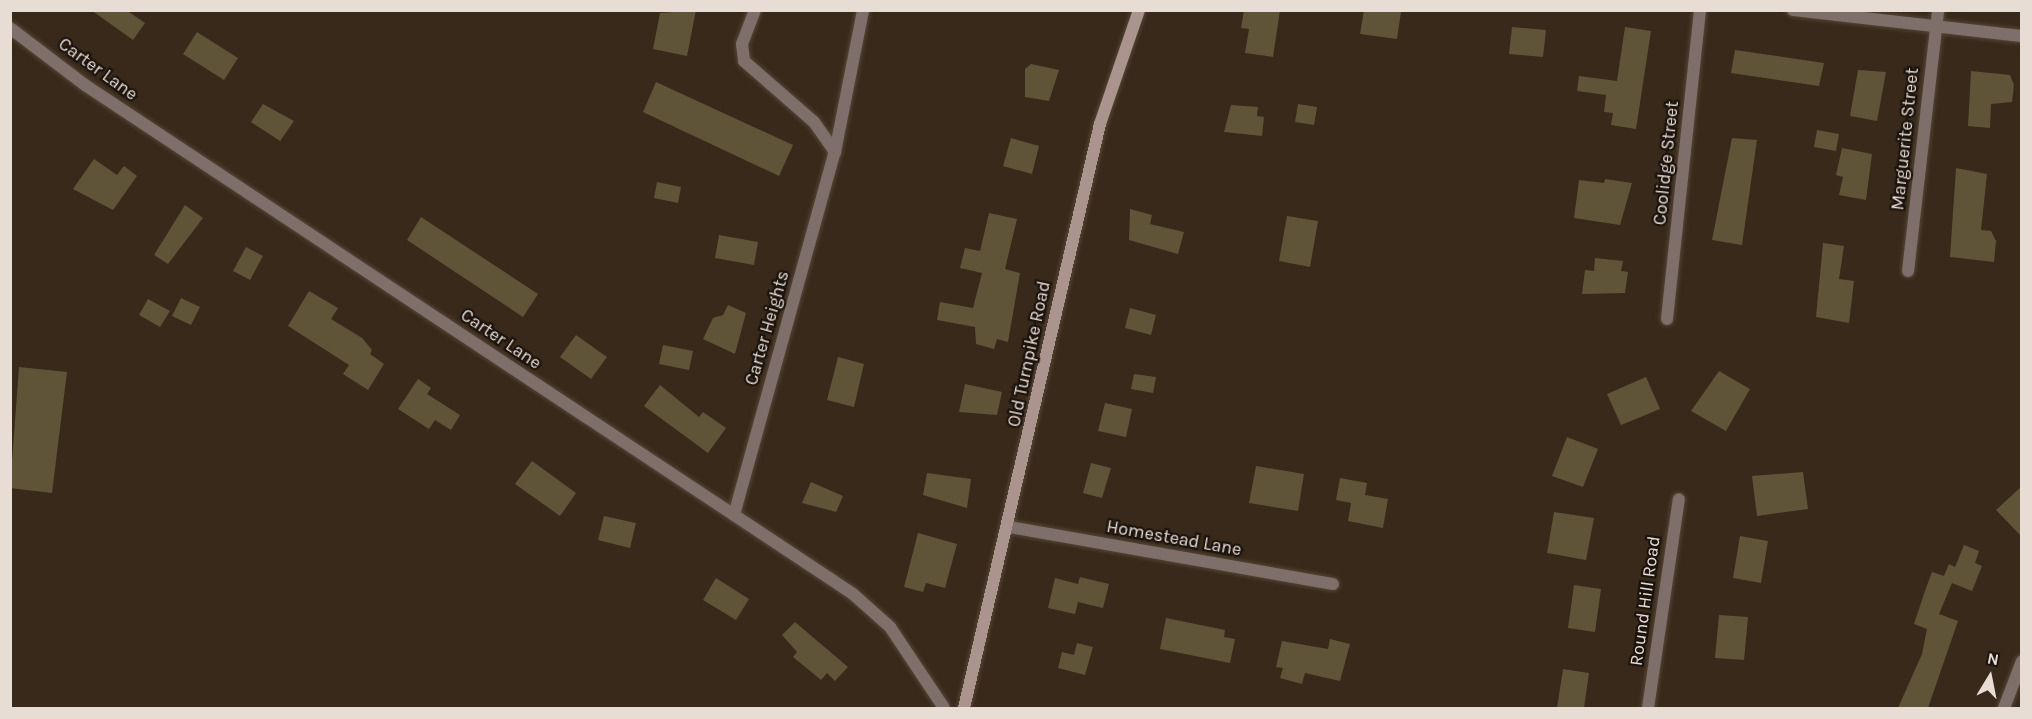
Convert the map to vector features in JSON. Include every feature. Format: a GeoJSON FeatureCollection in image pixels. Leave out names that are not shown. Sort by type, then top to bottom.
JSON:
{"type":"FeatureCollection","features":[{"type":"Feature","properties":{"kind":"main road","name":"Old Turnpike Road"},"geometry":{"type":"LineString","coordinates":[[964,708],[1009,527],[1100,124],[1139,10]]}},
{"type":"Feature","properties":{"kind":"street"},"geometry":{"type":"LineString","coordinates":[[755,10],[742,44],[744,61],[814,122],[835,152]]}},
{"type":"Feature","properties":{"kind":"street","name":"Carter Heights"},"geometry":{"type":"LineString","coordinates":[[734,515],[835,152],[863,10]]}},
{"type":"Feature","properties":{"kind":"street","name":"Coolidge Street"},"geometry":{"type":"LineString","coordinates":[[1667,319],[1700,10]]}},
{"type":"Feature","properties":{"kind":"street"},"geometry":{"type":"LineString","coordinates":[[1792,10],[2022,36]]}},
{"type":"Feature","properties":{"kind":"street","name":"Marguerite Street"},"geometry":{"type":"LineString","coordinates":[[1908,271],[1938,10]]}},
{"type":"Feature","properties":{"kind":"street","name":"Carter Lane"},"geometry":{"type":"LineString","coordinates":[[10,28],[85,85],[853,594],[890,627],[944,708]]}},
{"type":"Feature","properties":{"kind":"street","name":"Round Hill Road"},"geometry":{"type":"LineString","coordinates":[[1648,708],[1679,499]]}},
{"type":"Feature","properties":{"kind":"street","name":"Homestead Lane"},"geometry":{"type":"LineString","coordinates":[[1009,527],[1333,584]]}},
{"type":"Feature","properties":{"kind":"street"},"geometry":{"type":"LineString","coordinates":[[2004,708],[2022,661]]}},
{"type":"Feature","properties":{"kind":"building"},"geometry":{"type":"Polygon","coordinates":[[[91,10],[126,10],[145,23],[133,40],[91,10]]]}},
{"type":"Feature","properties":{"kind":"building"},"geometry":{"type":"Polygon","coordinates":[[[696,10],[687,56],[653,49],[660,13],[696,10]]]}},
{"type":"Feature","properties":{"kind":"building"},"geometry":{"type":"Polygon","coordinates":[[[1244,10],[1280,10],[1273,57],[1245,53],[1249,29],[1241,28],[1244,10]]]}},
{"type":"Feature","properties":{"kind":"building"},"geometry":{"type":"Polygon","coordinates":[[[1364,10],[1401,12],[1397,39],[1360,34],[1364,10]]]}},
{"type":"Feature","properties":{"kind":"building"},"geometry":{"type":"Polygon","coordinates":[[[1512,27],[1546,30],[1543,57],[1509,54],[1512,27]]]}},
{"type":"Feature","properties":{"kind":"building"},"geometry":{"type":"Polygon","coordinates":[[[1625,27],[1651,31],[1636,129],[1611,125],[1613,113],[1604,112],[1606,95],[1577,91],[1579,76],[1617,81],[1625,27]]]}},
{"type":"Feature","properties":{"kind":"building"},"geometry":{"type":"Polygon","coordinates":[[[197,32],[238,58],[224,80],[183,54],[197,32]]]}},
{"type":"Feature","properties":{"kind":"building"},"geometry":{"type":"Polygon","coordinates":[[[1735,50],[1824,63],[1819,86],[1731,73],[1735,50]]]}},
{"type":"Feature","properties":{"kind":"building"},"geometry":{"type":"Polygon","coordinates":[[[1031,64],[1059,70],[1049,101],[1025,97],[1025,69],[1031,64]]]}},
{"type":"Feature","properties":{"kind":"building"},"geometry":{"type":"Polygon","coordinates":[[[1858,70],[1886,72],[1877,121],[1850,116],[1858,70]]]}},
{"type":"Feature","properties":{"kind":"building"},"geometry":{"type":"Polygon","coordinates":[[[1971,71],[2010,75],[2014,85],[2012,102],[1991,104],[1990,128],[1968,126],[1971,71]]]}},
{"type":"Feature","properties":{"kind":"building"},"geometry":{"type":"Polygon","coordinates":[[[656,82],[793,145],[779,176],[643,112],[656,82]]]}},
{"type":"Feature","properties":{"kind":"building"},"geometry":{"type":"Polygon","coordinates":[[[263,104],[294,121],[280,141],[251,122],[263,104]]]}},
{"type":"Feature","properties":{"kind":"building"},"geometry":{"type":"Polygon","coordinates":[[[1298,104],[1317,107],[1314,125],[1295,122],[1298,104]]]}},
{"type":"Feature","properties":{"kind":"building"},"geometry":{"type":"Polygon","coordinates":[[[1231,105],[1258,107],[1257,116],[1264,117],[1262,136],[1224,132],[1231,105]]]}},
{"type":"Feature","properties":{"kind":"building"},"geometry":{"type":"Polygon","coordinates":[[[1817,130],[1839,134],[1836,151],[1814,147],[1817,130]]]}},
{"type":"Feature","properties":{"kind":"building"},"geometry":{"type":"Polygon","coordinates":[[[1011,138],[1039,146],[1032,174],[1003,166],[1011,138]]]}},
{"type":"Feature","properties":{"kind":"building"},"geometry":{"type":"Polygon","coordinates":[[[1732,138],[1757,140],[1742,245],[1712,240],[1732,138]]]}},
{"type":"Feature","properties":{"kind":"building"},"geometry":{"type":"Polygon","coordinates":[[[1842,148],[1872,154],[1866,200],[1839,195],[1843,177],[1836,175],[1842,148]]]}},
{"type":"Feature","properties":{"kind":"building"},"geometry":{"type":"Polygon","coordinates":[[[94,159],[117,175],[124,166],[137,176],[113,210],[73,189],[94,159]]]}},
{"type":"Feature","properties":{"kind":"building"},"geometry":{"type":"Polygon","coordinates":[[[1956,168],[1987,174],[1981,230],[1991,231],[1996,241],[1994,262],[1950,257],[1956,168]]]}},
{"type":"Feature","properties":{"kind":"building"},"geometry":{"type":"Polygon","coordinates":[[[1605,179],[1632,183],[1620,225],[1574,218],[1579,180],[1604,183],[1605,179]]]}},
{"type":"Feature","properties":{"kind":"building"},"geometry":{"type":"Polygon","coordinates":[[[657,182],[681,187],[678,203],[654,198],[657,182]]]}},
{"type":"Feature","properties":{"kind":"building"},"geometry":{"type":"Polygon","coordinates":[[[185,205],[203,218],[168,264],[154,255],[185,205]]]}},
{"type":"Feature","properties":{"kind":"building"},"geometry":{"type":"Polygon","coordinates":[[[1130,209],[1152,215],[1150,224],[1184,232],[1178,254],[1129,240],[1130,209]]]}},
{"type":"Feature","properties":{"kind":"building"},"geometry":{"type":"Polygon","coordinates":[[[989,213],[1017,219],[1005,269],[1020,273],[1008,342],[997,339],[994,349],[976,344],[975,327],[937,320],[940,302],[973,308],[982,273],[960,268],[965,248],[980,251],[989,213]]]}},
{"type":"Feature","properties":{"kind":"building"},"geometry":{"type":"Polygon","coordinates":[[[1287,216],[1318,221],[1310,267],[1279,261],[1287,216]]]}},
{"type":"Feature","properties":{"kind":"building"},"geometry":{"type":"Polygon","coordinates":[[[421,217],[538,294],[523,317],[407,240],[421,217]]]}},
{"type":"Feature","properties":{"kind":"building"},"geometry":{"type":"Polygon","coordinates":[[[719,235],[758,242],[754,265],[715,258],[719,235]]]}},
{"type":"Feature","properties":{"kind":"building"},"geometry":{"type":"Polygon","coordinates":[[[1823,243],[1844,246],[1839,279],[1854,281],[1849,323],[1816,317],[1823,243]]]}},
{"type":"Feature","properties":{"kind":"building"},"geometry":{"type":"Polygon","coordinates":[[[246,247],[263,256],[250,280],[233,271],[246,247]]]}},
{"type":"Feature","properties":{"kind":"building"},"geometry":{"type":"Polygon","coordinates":[[[1595,258],[1623,261],[1621,271],[1628,272],[1625,293],[1582,294],[1585,270],[1594,271],[1595,258]]]}},
{"type":"Feature","properties":{"kind":"building"},"geometry":{"type":"Polygon","coordinates":[[[309,291],[338,308],[331,319],[362,338],[372,350],[370,354],[384,364],[368,390],[343,374],[349,365],[288,326],[309,291]]]}},
{"type":"Feature","properties":{"kind":"building"},"geometry":{"type":"Polygon","coordinates":[[[181,298],[200,307],[191,325],[172,316],[181,298]]]}},
{"type":"Feature","properties":{"kind":"building"},"geometry":{"type":"Polygon","coordinates":[[[148,299],[170,311],[160,327],[139,315],[148,299]]]}},
{"type":"Feature","properties":{"kind":"building"},"geometry":{"type":"Polygon","coordinates":[[[728,305],[746,313],[735,354],[703,339],[713,318],[723,315],[728,305]]]}},
{"type":"Feature","properties":{"kind":"building"},"geometry":{"type":"Polygon","coordinates":[[[1130,308],[1156,315],[1151,335],[1125,328],[1130,308]]]}},
{"type":"Feature","properties":{"kind":"building"},"geometry":{"type":"Polygon","coordinates":[[[576,335],[607,357],[591,379],[560,357],[576,335]]]}},
{"type":"Feature","properties":{"kind":"building"},"geometry":{"type":"Polygon","coordinates":[[[663,345],[693,351],[689,370],[659,364],[663,345]]]}},
{"type":"Feature","properties":{"kind":"building"},"geometry":{"type":"Polygon","coordinates":[[[838,357],[864,364],[854,407],[827,400],[838,357]]]}},
{"type":"Feature","properties":{"kind":"building"},"geometry":{"type":"Polygon","coordinates":[[[19,367],[67,372],[52,493],[10,488],[19,367]]]}},
{"type":"Feature","properties":{"kind":"building"},"geometry":{"type":"Polygon","coordinates":[[[1719,371],[1750,389],[1726,431],[1691,411],[1719,371]]]}},
{"type":"Feature","properties":{"kind":"building"},"geometry":{"type":"Polygon","coordinates":[[[1134,374],[1156,377],[1153,393],[1131,389],[1134,374]]]}},
{"type":"Feature","properties":{"kind":"building"},"geometry":{"type":"Polygon","coordinates":[[[1646,377],[1660,409],[1621,425],[1607,394],[1646,377]]]}},
{"type":"Feature","properties":{"kind":"building"},"geometry":{"type":"Polygon","coordinates":[[[418,379],[431,388],[427,394],[460,415],[451,430],[435,420],[429,429],[398,409],[418,379]]]}},
{"type":"Feature","properties":{"kind":"building"},"geometry":{"type":"Polygon","coordinates":[[[965,384],[1002,392],[997,415],[959,412],[965,384]]]}},
{"type":"Feature","properties":{"kind":"building"},"geometry":{"type":"Polygon","coordinates":[[[660,385],[699,417],[703,412],[726,428],[708,453],[644,406],[660,385]]]}},
{"type":"Feature","properties":{"kind":"building"},"geometry":{"type":"Polygon","coordinates":[[[1105,403],[1132,409],[1126,437],[1098,431],[1105,403]]]}},
{"type":"Feature","properties":{"kind":"building"},"geometry":{"type":"Polygon","coordinates":[[[1567,437],[1598,449],[1583,487],[1552,476],[1567,437]]]}},
{"type":"Feature","properties":{"kind":"building"},"geometry":{"type":"Polygon","coordinates":[[[532,461],[576,493],[560,516],[515,484],[532,461]]]}},
{"type":"Feature","properties":{"kind":"building"},"geometry":{"type":"Polygon","coordinates":[[[1091,463],[1111,468],[1102,498],[1083,493],[1091,463]]]}},
{"type":"Feature","properties":{"kind":"building"},"geometry":{"type":"Polygon","coordinates":[[[1256,466],[1304,474],[1298,511],[1249,503],[1256,466]]]}},
{"type":"Feature","properties":{"kind":"building"},"geometry":{"type":"Polygon","coordinates":[[[1803,472],[1808,509],[1757,516],[1752,476],[1803,472]]]}},
{"type":"Feature","properties":{"kind":"building"},"geometry":{"type":"Polygon","coordinates":[[[927,473],[971,479],[967,508],[923,495],[927,473]]]}},
{"type":"Feature","properties":{"kind":"building"},"geometry":{"type":"Polygon","coordinates":[[[1340,478],[1367,483],[1365,495],[1388,499],[1383,528],[1348,521],[1351,503],[1336,500],[1340,478]]]}},
{"type":"Feature","properties":{"kind":"building"},"geometry":{"type":"Polygon","coordinates":[[[811,482],[843,496],[836,512],[802,503],[811,482]]]}},
{"type":"Feature","properties":{"kind":"building"},"geometry":{"type":"Polygon","coordinates":[[[2022,486],[2022,537],[1996,510],[2022,486]]]}},
{"type":"Feature","properties":{"kind":"building"},"geometry":{"type":"Polygon","coordinates":[[[1554,512],[1594,518],[1586,560],[1547,553],[1554,512]]]}},
{"type":"Feature","properties":{"kind":"building"},"geometry":{"type":"Polygon","coordinates":[[[604,516],[636,523],[630,548],[598,540],[604,516]]]}},
{"type":"Feature","properties":{"kind":"building"},"geometry":{"type":"Polygon","coordinates":[[[918,533],[957,544],[945,588],[926,583],[923,592],[904,587],[918,533]]]}},
{"type":"Feature","properties":{"kind":"building"},"geometry":{"type":"Polygon","coordinates":[[[1740,536],[1768,541],[1761,583],[1733,578],[1740,536]]]}},
{"type":"Feature","properties":{"kind":"building"},"geometry":{"type":"Polygon","coordinates":[[[1964,545],[1979,551],[1975,563],[1982,566],[1972,591],[1952,583],[1939,614],[1958,621],[1928,708],[1898,708],[1922,654],[1927,629],[1914,624],[1932,572],[1944,576],[1949,564],[1955,567],[1964,545]]]}},
{"type":"Feature","properties":{"kind":"building"},"geometry":{"type":"Polygon","coordinates":[[[1080,577],[1109,584],[1103,608],[1078,602],[1075,614],[1048,608],[1055,578],[1078,584],[1080,577]]]}},
{"type":"Feature","properties":{"kind":"building"},"geometry":{"type":"Polygon","coordinates":[[[716,578],[749,599],[736,620],[703,600],[716,578]]]}},
{"type":"Feature","properties":{"kind":"building"},"geometry":{"type":"Polygon","coordinates":[[[1574,585],[1601,589],[1595,632],[1568,628],[1574,585]]]}},
{"type":"Feature","properties":{"kind":"building"},"geometry":{"type":"Polygon","coordinates":[[[1719,615],[1748,617],[1744,660],[1715,658],[1719,615]]]}},
{"type":"Feature","properties":{"kind":"building"},"geometry":{"type":"Polygon","coordinates":[[[1166,618],[1225,630],[1224,637],[1235,639],[1230,663],[1160,649],[1166,618]]]}},
{"type":"Feature","properties":{"kind":"building"},"geometry":{"type":"Polygon","coordinates":[[[795,622],[848,667],[835,681],[827,673],[821,680],[793,657],[797,652],[782,635],[795,622]]]}},
{"type":"Feature","properties":{"kind":"building"},"geometry":{"type":"Polygon","coordinates":[[[1330,639],[1350,644],[1340,681],[1305,673],[1302,684],[1280,678],[1283,668],[1276,667],[1282,641],[1328,649],[1330,639]]]}},
{"type":"Feature","properties":{"kind":"building"},"geometry":{"type":"Polygon","coordinates":[[[1077,643],[1093,647],[1085,675],[1058,668],[1062,652],[1074,655],[1077,643]]]}},
{"type":"Feature","properties":{"kind":"building"},"geometry":{"type":"Polygon","coordinates":[[[1563,669],[1589,673],[1584,708],[1557,708],[1563,669]]]}}]}
